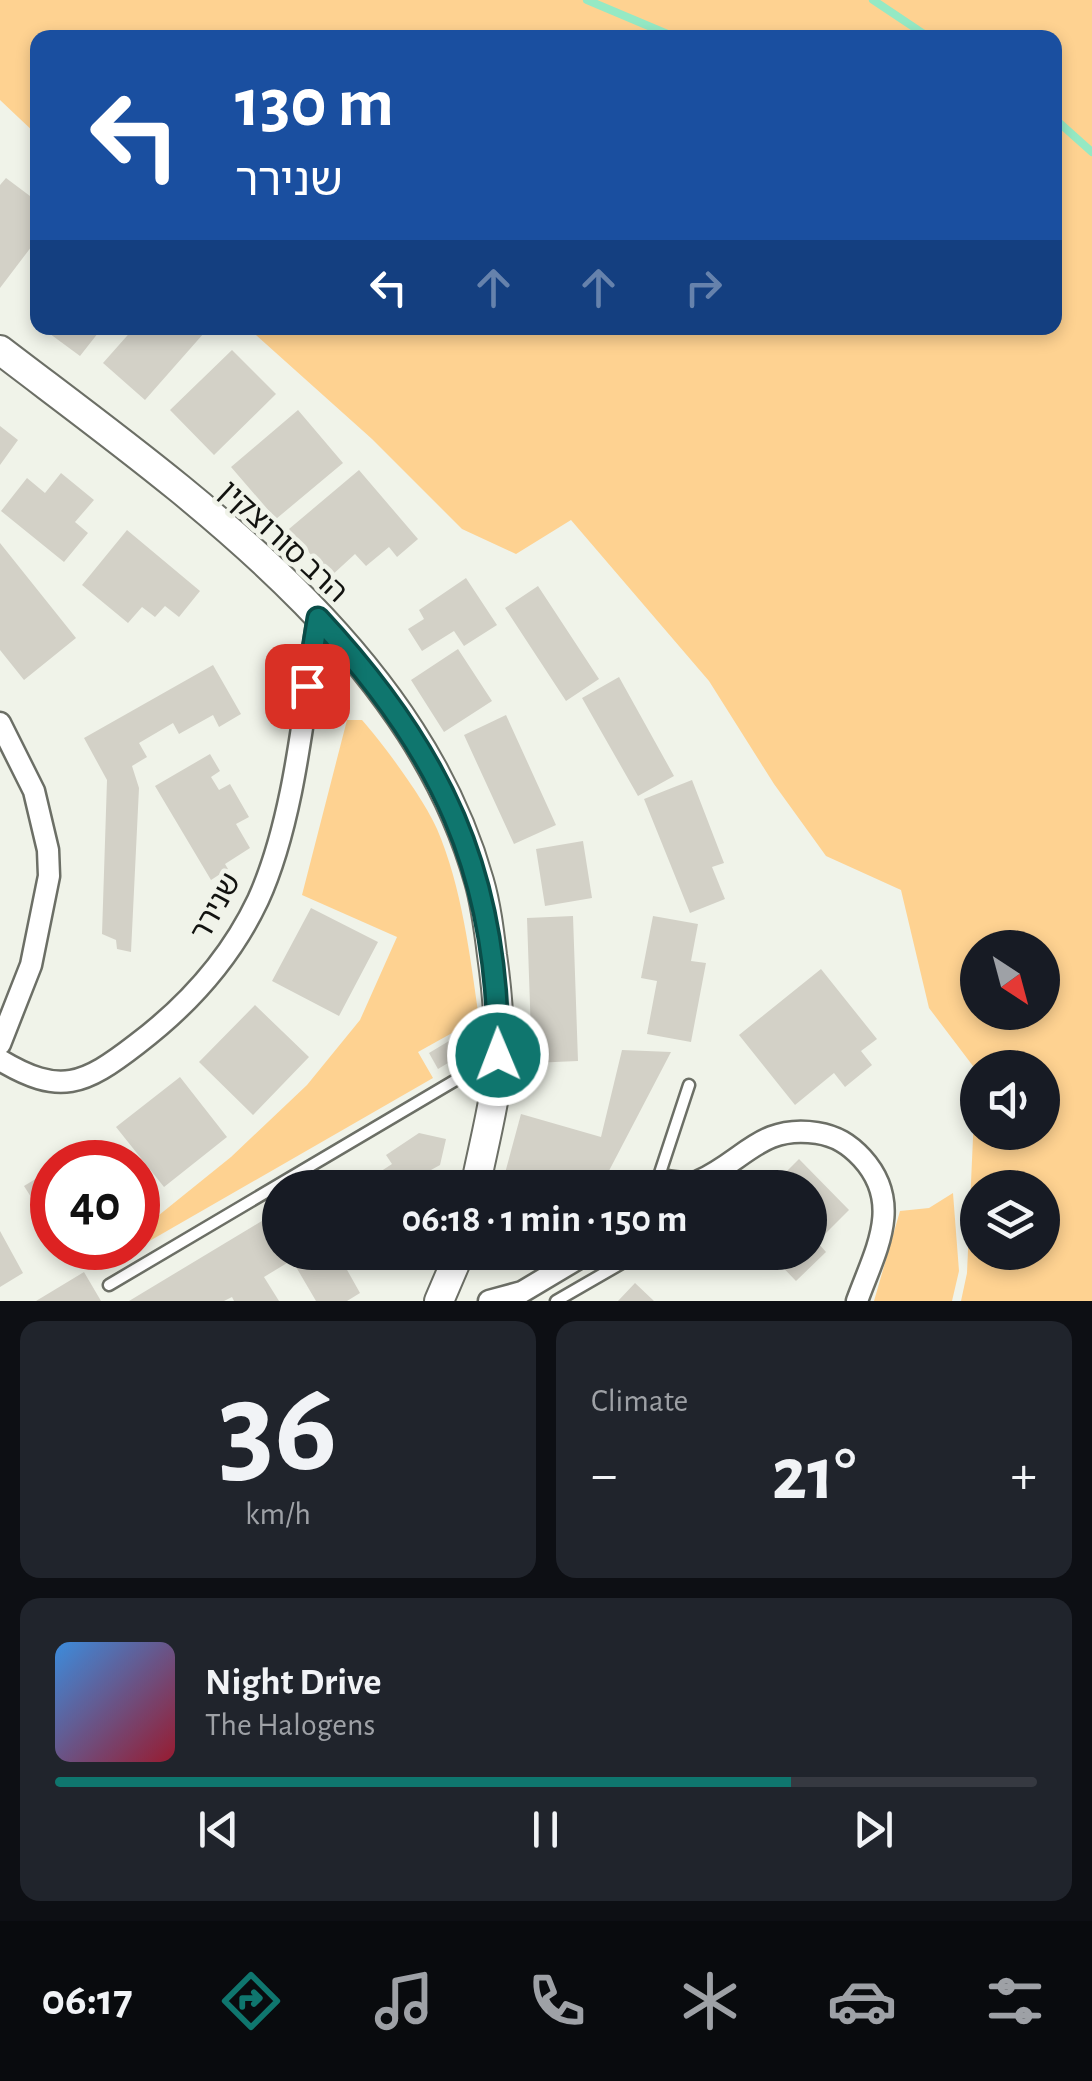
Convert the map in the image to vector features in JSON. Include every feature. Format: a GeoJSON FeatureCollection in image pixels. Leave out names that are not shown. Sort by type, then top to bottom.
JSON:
{"type":"FeatureCollection","features":[{"type":"Feature","properties":{"kind":"street","name":"הרב סורוצקין"},"geometry":{"type":"LineString","coordinates":[[0,350],[272,569],[355,657],[399,715],[440,784],[479,880],[498,1018],[496,1082],[479,1170]]}},
{"type":"Feature","properties":{"kind":"street","name":"שנירר"},"geometry":{"type":"LineString","coordinates":[[0,1060],[18,1071],[54,1083],[74,1082],[97,1072],[151,1034],[216,968],[258,900],[274,859],[292,779],[318,618]]}},
{"type":"Feature","properties":{"kind":"street"},"geometry":{"type":"LineString","coordinates":[[0,1044],[31,965],[49,876],[48,850],[34,791],[3,733]]}},
{"type":"Feature","properties":{"kind":"street"},"geometry":{"type":"LineString","coordinates":[[725,1170],[774,1134],[802,1131],[828,1135],[849,1145],[883,1188],[886,1208],[857,1301]]}},
{"type":"Feature","properties":{"kind":"street"},"geometry":{"type":"LineString","coordinates":[[440,1301],[453,1270]]}},
{"type":"Feature","properties":{"kind":"street"},"geometry":{"type":"LineString","coordinates":[[489,1301],[522,1292],[559,1270]]}},
{"type":"Feature","properties":{"kind":"lane"},"geometry":{"type":"LineString","coordinates":[[109,1285],[498,1055]]}},
{"type":"Feature","properties":{"kind":"lane"},"geometry":{"type":"LineString","coordinates":[[661,1170],[688,1085]]}},
{"type":"Feature","properties":{"kind":"lane"},"geometry":{"type":"LineString","coordinates":[[556,1301],[609,1270]]}},
{"type":"Feature","properties":{"kind":"shaded area"},"geometry":{"type":"Polygon","coordinates":[[[0,0],[1092,0],[1092,1301],[961,1301],[967,1270],[1060,1270],[1060,1170],[972,1170],[972,1150],[1060,1150],[1060,1050],[961,1050],[929,1008],[901,890],[826,856],[774,784],[709,681],[571,520],[516,554],[462,529],[372,439],[256,335],[1062,335],[1062,30],[30,30],[30,128],[0,100],[0,0]]]}},
{"type":"Feature","properties":{"kind":"shaded area"},"geometry":{"type":"Polygon","coordinates":[[[347,720],[362,720],[423,803],[446,851],[459,898],[479,1018],[418,1052],[433,1078],[273,1170],[262,1170],[262,1177],[160,1235],[160,1214],[231,1157],[307,1085],[360,1020],[397,937],[302,895],[347,720]]]}},
{"type":"Feature","properties":{"kind":"shaded area"},"geometry":{"type":"Polygon","coordinates":[[[953,1193],[959,1271],[952,1301],[874,1301],[900,1211],[929,1208],[953,1193]]]}},
{"type":"Feature","properties":{"kind":"building"},"geometry":{"type":"Polygon","coordinates":[[[6,178],[30,196],[30,249],[0,288],[0,185],[6,178]]]}},
{"type":"Feature","properties":{"kind":"building"},"geometry":{"type":"Polygon","coordinates":[[[52,335],[96,335],[80,356],[52,335]]]}},
{"type":"Feature","properties":{"kind":"building"},"geometry":{"type":"Polygon","coordinates":[[[128,335],[202,335],[145,400],[103,363],[128,335]]]}},
{"type":"Feature","properties":{"kind":"building"},"geometry":{"type":"Polygon","coordinates":[[[232,350],[276,394],[214,455],[170,410],[232,350]]]}},
{"type":"Feature","properties":{"kind":"building"},"geometry":{"type":"Polygon","coordinates":[[[298,410],[343,463],[276,519],[231,467],[298,410]]]}},
{"type":"Feature","properties":{"kind":"building"},"geometry":{"type":"Polygon","coordinates":[[[0,426],[18,440],[0,465],[0,426]]]}},
{"type":"Feature","properties":{"kind":"building"},"geometry":{"type":"Polygon","coordinates":[[[359,470],[418,539],[397,557],[389,547],[366,566],[355,554],[330,577],[289,529],[359,470]]]}},
{"type":"Feature","properties":{"kind":"building"},"geometry":{"type":"Polygon","coordinates":[[[61,473],[94,500],[75,522],[88,533],[64,562],[1,511],[27,478],[45,493],[61,473]]]}},
{"type":"Feature","properties":{"kind":"building"},"geometry":{"type":"Polygon","coordinates":[[[127,530],[200,591],[179,617],[165,606],[155,617],[142,607],[128,623],[82,585],[127,530]]]}},
{"type":"Feature","properties":{"kind":"building"},"geometry":{"type":"Polygon","coordinates":[[[0,543],[76,638],[24,680],[0,650],[0,543]]]}},
{"type":"Feature","properties":{"kind":"building"},"geometry":{"type":"Polygon","coordinates":[[[466,578],[497,625],[464,646],[454,631],[422,651],[408,629],[424,619],[419,610],[466,578]]]}},
{"type":"Feature","properties":{"kind":"building"},"geometry":{"type":"Polygon","coordinates":[[[538,586],[599,679],[566,701],[505,608],[538,586]]]}},
{"type":"Feature","properties":{"kind":"building"},"geometry":{"type":"Polygon","coordinates":[[[458,649],[492,701],[444,732],[411,680],[458,649]]]}},
{"type":"Feature","properties":{"kind":"building"},"geometry":{"type":"Polygon","coordinates":[[[213,665],[241,714],[219,727],[213,715],[179,734],[173,723],[139,743],[147,757],[132,766],[139,788],[131,952],[117,949],[116,940],[102,934],[107,780],[84,738],[213,665]]]}},
{"type":"Feature","properties":{"kind":"building"},"geometry":{"type":"Polygon","coordinates":[[[619,677],[674,776],[638,796],[582,698],[619,677]]]}},
{"type":"Feature","properties":{"kind":"building"},"geometry":{"type":"Polygon","coordinates":[[[506,715],[556,825],[514,844],[464,735],[506,715]]]}},
{"type":"Feature","properties":{"kind":"building"},"geometry":{"type":"Polygon","coordinates":[[[210,754],[220,771],[211,777],[219,790],[230,784],[249,817],[236,824],[250,848],[225,864],[228,869],[211,880],[155,786],[210,754]]]}},
{"type":"Feature","properties":{"kind":"building"},"geometry":{"type":"Polygon","coordinates":[[[692,780],[724,863],[712,867],[725,899],[690,913],[644,799],[692,780]]]}},
{"type":"Feature","properties":{"kind":"building"},"geometry":{"type":"Polygon","coordinates":[[[583,841],[592,898],[545,906],[536,849],[583,841]]]}},
{"type":"Feature","properties":{"kind":"building"},"geometry":{"type":"Polygon","coordinates":[[[311,908],[378,942],[339,1016],[272,981],[311,908]]]}},
{"type":"Feature","properties":{"kind":"building"},"geometry":{"type":"Polygon","coordinates":[[[573,916],[578,1061],[532,1063],[527,918],[573,916]]]}},
{"type":"Feature","properties":{"kind":"building"},"geometry":{"type":"Polygon","coordinates":[[[653,916],[698,924],[691,961],[706,963],[691,1042],[647,1034],[657,981],[641,978],[653,916]]]}},
{"type":"Feature","properties":{"kind":"building"},"geometry":{"type":"Polygon","coordinates":[[[821,969],[877,1039],[861,1051],[872,1065],[845,1087],[834,1073],[795,1105],[739,1035],[821,969]]]}},
{"type":"Feature","properties":{"kind":"building"},"geometry":{"type":"Polygon","coordinates":[[[255,1005],[309,1057],[253,1115],[199,1062],[255,1005]]]}},
{"type":"Feature","properties":{"kind":"building"},"geometry":{"type":"Polygon","coordinates":[[[464,1032],[473,1048],[438,1069],[429,1053],[464,1032]]]}},
{"type":"Feature","properties":{"kind":"building"},"geometry":{"type":"Polygon","coordinates":[[[622,1050],[671,1052],[609,1170],[506,1170],[521,1114],[601,1137],[622,1050]]]}},
{"type":"Feature","properties":{"kind":"building"},"geometry":{"type":"Polygon","coordinates":[[[180,1077],[227,1137],[164,1187],[160,1182],[160,1140],[126,1140],[116,1127],[180,1077]]]}},
{"type":"Feature","properties":{"kind":"building"},"geometry":{"type":"Polygon","coordinates":[[[419,1133],[446,1139],[440,1165],[431,1170],[383,1170],[392,1164],[386,1155],[419,1133]]]}},
{"type":"Feature","properties":{"kind":"building"},"geometry":{"type":"Polygon","coordinates":[[[799,1159],[810,1170],[788,1170],[799,1159]]]}},
{"type":"Feature","properties":{"kind":"building"},"geometry":{"type":"Polygon","coordinates":[[[827,1188],[849,1210],[827,1232],[827,1188]]]}},
{"type":"Feature","properties":{"kind":"building"},"geometry":{"type":"Polygon","coordinates":[[[262,1221],[262,1270],[276,1270],[264,1277],[279,1301],[234,1301],[232,1297],[224,1301],[129,1301],[262,1221]]]}},
{"type":"Feature","properties":{"kind":"building"},"geometry":{"type":"Polygon","coordinates":[[[0,1231],[23,1273],[0,1287],[0,1231]]]}},
{"type":"Feature","properties":{"kind":"building"},"geometry":{"type":"Polygon","coordinates":[[[298,1270],[347,1270],[360,1293],[347,1301],[316,1301],[298,1270]]]}},
{"type":"Feature","properties":{"kind":"building"},"geometry":{"type":"Polygon","coordinates":[[[785,1270],[807,1270],[796,1281],[785,1270]]]}},
{"type":"Feature","properties":{"kind":"building"},"geometry":{"type":"Polygon","coordinates":[[[84,1272],[101,1301],[36,1301],[84,1272]]]}},
{"type":"Feature","properties":{"kind":"building"},"geometry":{"type":"Polygon","coordinates":[[[635,1283],[654,1301],[618,1301],[635,1283]]]}},
{"type":"Feature","properties":{"kind":"waterway"},"geometry":{"type":"LineString","coordinates":[[587,0],[658,30]]}},
{"type":"Feature","properties":{"kind":"waterway"},"geometry":{"type":"LineString","coordinates":[[873,0],[918,30]]}},
{"type":"Feature","properties":{"kind":"waterway"},"geometry":{"type":"LineString","coordinates":[[1062,125],[1092,152]]}},
{"type":"Feature","properties":{"kind":"route"},"geometry":{"type":"LineString","coordinates":[[307,686],[318,618],[355,657],[399,715],[440,784],[479,880],[494,966],[498,1055]]}}]}
